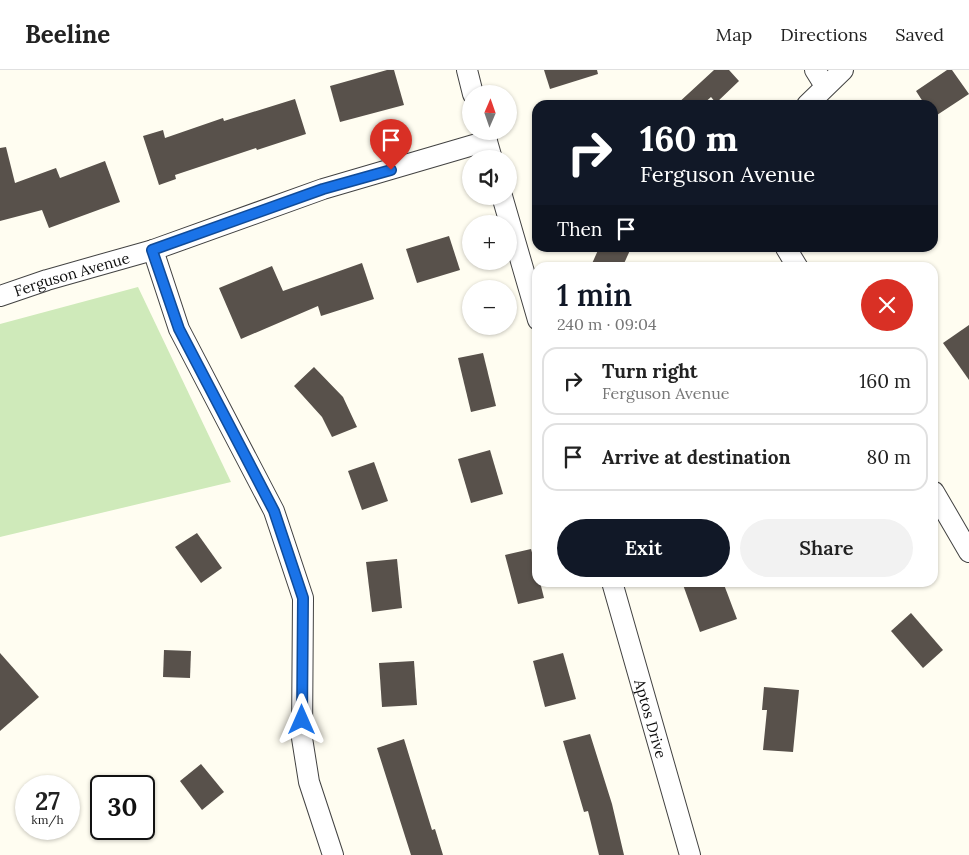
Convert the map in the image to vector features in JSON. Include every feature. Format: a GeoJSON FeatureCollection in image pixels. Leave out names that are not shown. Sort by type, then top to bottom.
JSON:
{"type":"FeatureCollection","features":[{"type":"Feature","properties":{"kind":"street"},"geometry":{"type":"LineString","coordinates":[[467,70],[471,85]]}},
{"type":"Feature","properties":{"kind":"street"},"geometry":{"type":"LineString","coordinates":[[809,100],[820,78],[843,70]]}},
{"type":"Feature","properties":{"kind":"street","name":"Ferguson Avenue"},"geometry":{"type":"LineString","coordinates":[[0,296],[47,280],[152,250],[323,189],[487,144]]}},
{"type":"Feature","properties":{"kind":"street"},"geometry":{"type":"LineString","coordinates":[[505,205],[532,299]]}},
{"type":"Feature","properties":{"kind":"street"},"geometry":{"type":"LineString","coordinates":[[152,250],[179,329],[274,511],[303,598],[302,738],[309,782],[333,855]]}},
{"type":"Feature","properties":{"kind":"street"},"geometry":{"type":"LineString","coordinates":[[938,499],[969,552]]}},
{"type":"Feature","properties":{"kind":"street","name":"Aptos Drive"},"geometry":{"type":"LineString","coordinates":[[613,587],[690,855]]}},
{"type":"Feature","properties":{"kind":"green space"},"geometry":{"type":"Polygon","coordinates":[[[138,287],[231,482],[0,537],[0,324],[138,287]]]}},
{"type":"Feature","properties":{"kind":"building"},"geometry":{"type":"Polygon","coordinates":[[[387,70],[394,70],[404,105],[340,122],[330,86],[387,70]]]}},
{"type":"Feature","properties":{"kind":"building"},"geometry":{"type":"Polygon","coordinates":[[[544,70],[597,70],[598,74],[550,89],[544,70]]]}},
{"type":"Feature","properties":{"kind":"building"},"geometry":{"type":"Polygon","coordinates":[[[714,70],[729,70],[739,81],[719,100],[714,100],[711,97],[708,100],[681,100],[714,70]]]}},
{"type":"Feature","properties":{"kind":"building"},"geometry":{"type":"Polygon","coordinates":[[[947,70],[952,70],[969,94],[938,114],[938,100],[922,100],[916,91],[947,70]]]}},
{"type":"Feature","properties":{"kind":"building"},"geometry":{"type":"Polygon","coordinates":[[[295,99],[306,134],[257,150],[256,148],[175,175],[176,179],[159,185],[143,136],[163,130],[165,138],[223,118],[224,121],[295,99]]]}},
{"type":"Feature","properties":{"kind":"building"},"geometry":{"type":"Polygon","coordinates":[[[6,147],[15,183],[56,168],[60,178],[105,161],[120,202],[49,228],[42,210],[0,221],[0,148],[6,147]]]}},
{"type":"Feature","properties":{"kind":"building"},"geometry":{"type":"Polygon","coordinates":[[[449,236],[460,270],[417,283],[406,249],[449,236]]]}},
{"type":"Feature","properties":{"kind":"building"},"geometry":{"type":"Polygon","coordinates":[[[597,252],[629,252],[625,262],[593,262],[597,252]]]}},
{"type":"Feature","properties":{"kind":"building"},"geometry":{"type":"Polygon","coordinates":[[[362,263],[374,299],[321,316],[318,306],[241,339],[219,288],[272,266],[283,291],[362,263]]]}},
{"type":"Feature","properties":{"kind":"building"},"geometry":{"type":"Polygon","coordinates":[[[969,325],[969,380],[943,343],[969,325]]]}},
{"type":"Feature","properties":{"kind":"building"},"geometry":{"type":"Polygon","coordinates":[[[483,353],[496,406],[471,412],[458,358],[483,353]]]}},
{"type":"Feature","properties":{"kind":"building"},"geometry":{"type":"Polygon","coordinates":[[[314,367],[343,397],[357,427],[332,437],[322,417],[294,386],[314,367]]]}},
{"type":"Feature","properties":{"kind":"building"},"geometry":{"type":"Polygon","coordinates":[[[490,450],[503,494],[471,503],[458,459],[490,450]]]}},
{"type":"Feature","properties":{"kind":"building"},"geometry":{"type":"Polygon","coordinates":[[[374,462],[388,501],[362,510],[348,471],[374,462]]]}},
{"type":"Feature","properties":{"kind":"building"},"geometry":{"type":"Polygon","coordinates":[[[197,533],[222,568],[201,583],[175,547],[197,533]]]}},
{"type":"Feature","properties":{"kind":"building"},"geometry":{"type":"Polygon","coordinates":[[[531,549],[532,587],[541,587],[544,598],[518,604],[505,555],[531,549]]]}},
{"type":"Feature","properties":{"kind":"building"},"geometry":{"type":"Polygon","coordinates":[[[397,559],[402,608],[372,612],[366,562],[397,559]]]}},
{"type":"Feature","properties":{"kind":"building"},"geometry":{"type":"Polygon","coordinates":[[[684,587],[725,587],[737,619],[700,632],[684,587]]]}},
{"type":"Feature","properties":{"kind":"building"},"geometry":{"type":"Polygon","coordinates":[[[911,613],[943,650],[923,668],[891,631],[911,613]]]}},
{"type":"Feature","properties":{"kind":"building"},"geometry":{"type":"Polygon","coordinates":[[[164,650],[191,651],[190,678],[163,677],[164,650]]]}},
{"type":"Feature","properties":{"kind":"building"},"geometry":{"type":"Polygon","coordinates":[[[0,653],[39,697],[0,731],[0,653]]]}},
{"type":"Feature","properties":{"kind":"building"},"geometry":{"type":"Polygon","coordinates":[[[563,653],[576,699],[545,707],[533,661],[563,653]]]}},
{"type":"Feature","properties":{"kind":"building"},"geometry":{"type":"Polygon","coordinates":[[[414,661],[417,705],[382,707],[379,663],[414,661]]]}},
{"type":"Feature","properties":{"kind":"building"},"geometry":{"type":"Polygon","coordinates":[[[764,687],[799,690],[793,752],[763,750],[767,710],[762,710],[764,687]]]}},
{"type":"Feature","properties":{"kind":"building"},"geometry":{"type":"Polygon","coordinates":[[[590,734],[612,804],[624,855],[599,855],[588,811],[584,812],[563,741],[590,734]]]}},
{"type":"Feature","properties":{"kind":"building"},"geometry":{"type":"Polygon","coordinates":[[[404,739],[432,830],[435,829],[443,855],[411,855],[377,748],[404,739]]]}},
{"type":"Feature","properties":{"kind":"building"},"geometry":{"type":"Polygon","coordinates":[[[201,764],[224,792],[202,810],[180,781],[201,764]]]}},
{"type":"Feature","properties":{"kind":"route"},"geometry":{"type":"LineString","coordinates":[[302,720],[303,598],[274,511],[179,329],[152,250],[323,189],[391,170]]}}]}
